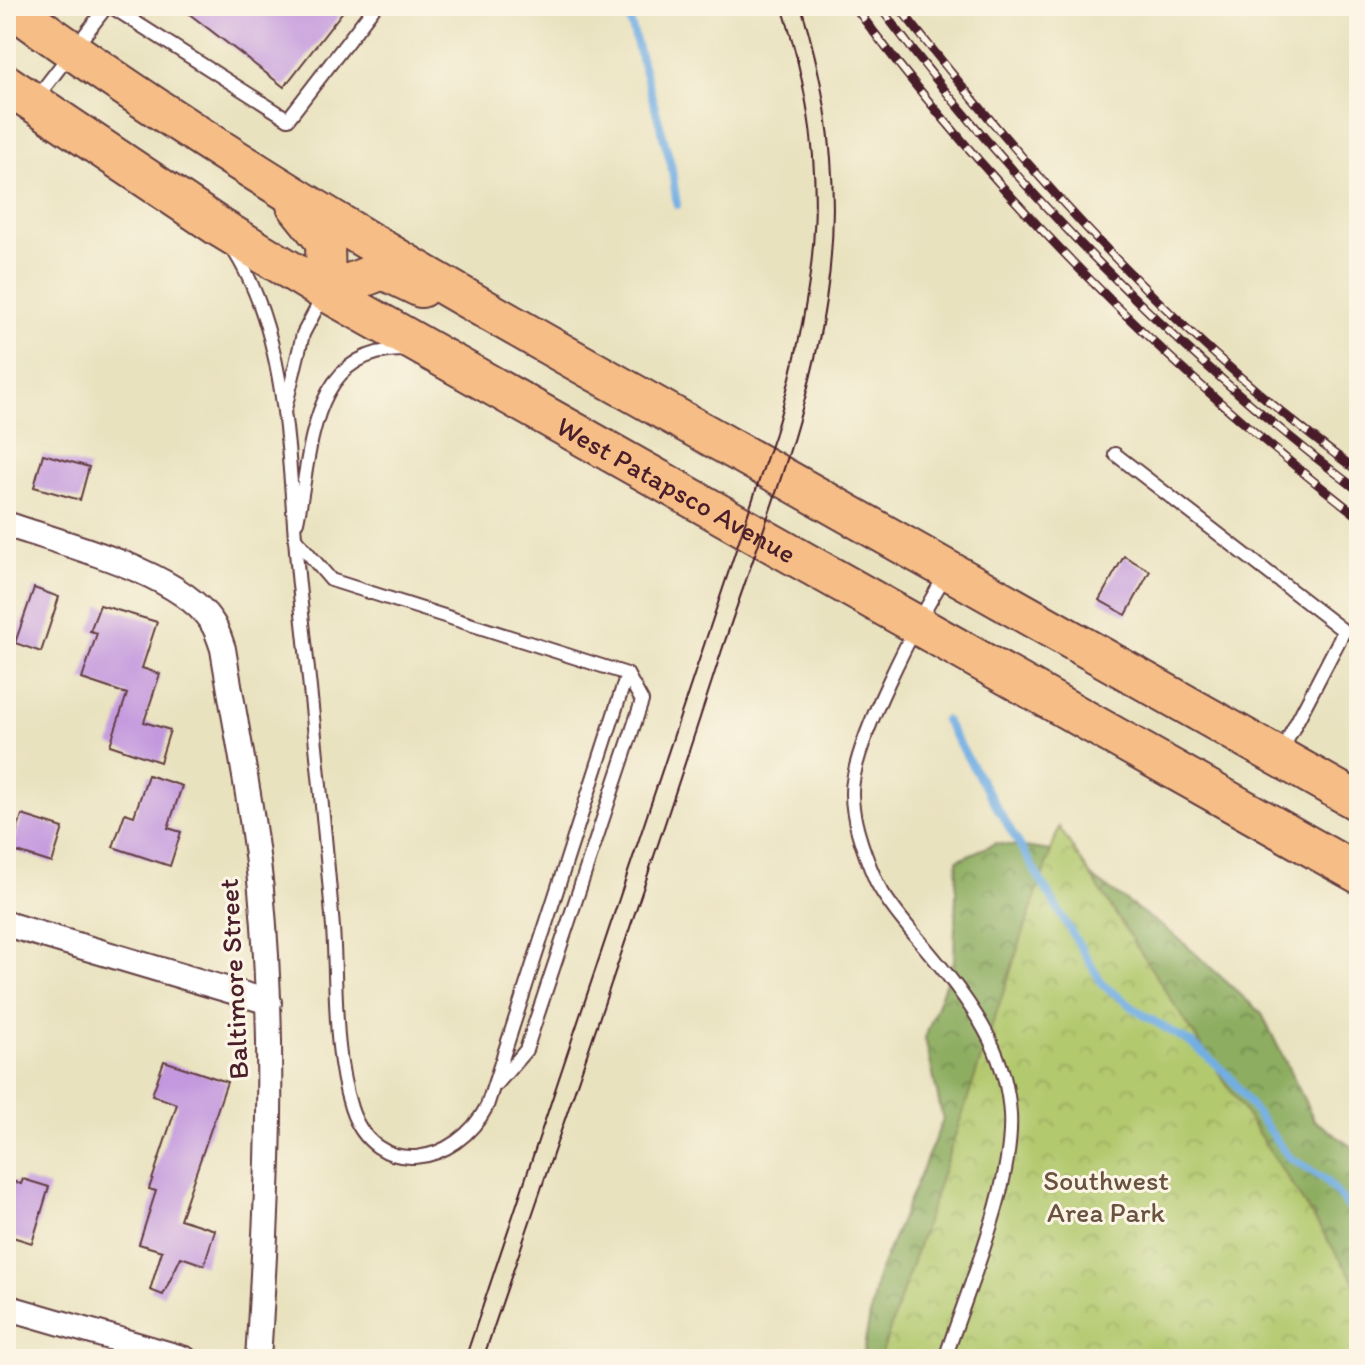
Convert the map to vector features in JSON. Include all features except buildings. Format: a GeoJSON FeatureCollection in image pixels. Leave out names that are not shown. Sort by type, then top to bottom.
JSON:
{"type":"FeatureCollection","features":[{"type":"Feature","properties":{"kind":"main road"},"geometry":{"type":"LineString","coordinates":[[10,6],[72,51],[283,188],[584,366],[1359,802]]}},
{"type":"Feature","properties":{"kind":"main road","name":"West Patapsco Avenue"},"geometry":{"type":"LineString","coordinates":[[19,94],[219,227],[427,351],[1359,874]]}},
{"type":"Feature","properties":{"kind":"main road"},"geometry":{"type":"LineString","coordinates":[[283,188],[325,241],[326,292],[388,270],[552,361],[584,366]]}},
{"type":"Feature","properties":{"kind":"street","name":"Baltimore Street"},"geometry":{"type":"LineString","coordinates":[[6,524],[149,574],[176,588],[212,621],[223,649],[261,887],[269,1002],[269,1149],[258,1359]]}},
{"type":"Feature","properties":{"kind":"street"},"geometry":{"type":"LineString","coordinates":[[6,924],[269,1002]]}},
{"type":"Feature","properties":{"kind":"street"},"geometry":{"type":"LineString","coordinates":[[6,1307],[185,1359]]}},
{"type":"Feature","properties":{"kind":"lane"},"geometry":{"type":"LineString","coordinates":[[19,94],[72,51],[108,6],[288,119],[375,6]]}},
{"type":"Feature","properties":{"kind":"lane"},"geometry":{"type":"LineString","coordinates":[[219,227],[261,301],[283,417],[329,880],[340,1041],[351,1107],[360,1129],[372,1142],[404,1155],[432,1157],[468,1135],[479,1121],[493,1090],[627,674]]}},
{"type":"Feature","properties":{"kind":"lane"},"geometry":{"type":"LineString","coordinates":[[283,417],[303,334],[326,292]]}},
{"type":"Feature","properties":{"kind":"lane"},"geometry":{"type":"LineString","coordinates":[[294,537],[318,418],[331,382],[341,370],[368,353],[427,351]]}},
{"type":"Feature","properties":{"kind":"lane"},"geometry":{"type":"LineString","coordinates":[[1115,454],[1344,631],[1278,756]]}},
{"type":"Feature","properties":{"kind":"lane"},"geometry":{"type":"LineString","coordinates":[[294,537],[331,580],[627,674],[642,701],[526,1050],[493,1090]]}},
{"type":"Feature","properties":{"kind":"lane"},"geometry":{"type":"LineString","coordinates":[[945,1359],[1009,1152],[1010,1113],[1004,1073],[991,1040],[971,1005],[877,883],[855,818],[852,792],[856,764],[916,623],[949,570]]}},
{"type":"Feature","properties":{"kind":"green space","name":"Southwest Area Park"},"geometry":{"type":"Polygon","coordinates":[[[1059,827],[1359,1288],[1359,1359],[880,1359],[1059,827]]]}},
{"type":"Feature","properties":{"kind":"green space","name":"Southwest Area Park"},"geometry":{"type":"Polygon","coordinates":[[[996,843],[1057,852],[1178,938],[1262,1014],[1314,1120],[1359,1152],[1359,1359],[862,1359],[877,1277],[943,1120],[925,1038],[954,960],[957,860],[996,843]]]}},
{"type":"Feature","properties":{"kind":"waterway"},"geometry":{"type":"LineString","coordinates":[[626,6],[671,164],[677,205]]}},
{"type":"Feature","properties":{"kind":"waterway"},"geometry":{"type":"LineString","coordinates":[[945,720],[1103,985],[1142,1014],[1194,1045],[1229,1076],[1288,1156],[1324,1179],[1359,1218]]}},
{"type":"Feature","properties":{"kind":"tram line"},"geometry":{"type":"LineString","coordinates":[[465,1359],[775,433],[790,376],[810,271],[814,169],[809,117],[782,6]]}},
{"type":"Feature","properties":{"kind":"tram line"},"geometry":{"type":"LineString","coordinates":[[483,1359],[781,478],[808,388],[826,300],[833,189],[820,79],[801,6]]}},
{"type":"Feature","properties":{"kind":"railway"},"geometry":{"type":"LineString","coordinates":[[854,6],[967,147],[1089,279],[1220,402],[1359,517]]}},
{"type":"Feature","properties":{"kind":"railway"},"geometry":{"type":"LineString","coordinates":[[879,6],[986,140],[1102,265],[1226,383],[1359,491]]}},
{"type":"Feature","properties":{"kind":"railway"},"geometry":{"type":"LineString","coordinates":[[898,6],[1002,134],[1112,255],[1231,369],[1359,472]]}}]}
